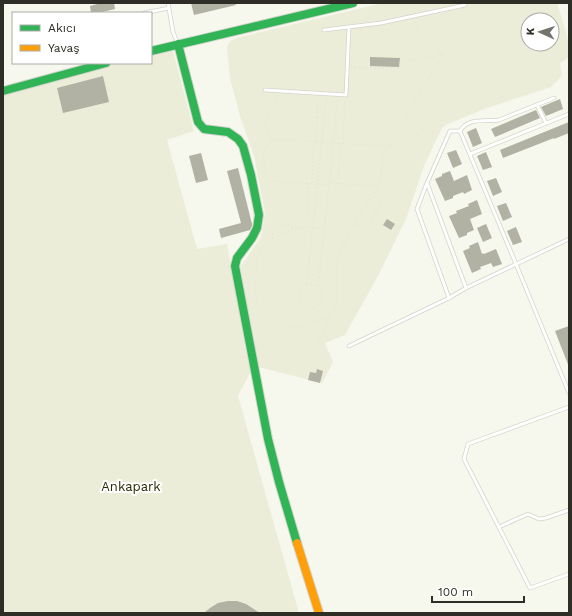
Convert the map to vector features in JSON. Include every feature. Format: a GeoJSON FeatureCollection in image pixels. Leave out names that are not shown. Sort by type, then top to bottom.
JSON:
{"type":"FeatureCollection","features":[{"type":"Feature","properties":{"kind":"street"},"geometry":{"type":"LineString","coordinates":[[152,51],[353,3]]}},
{"type":"Feature","properties":{"kind":"street"},"geometry":{"type":"LineString","coordinates":[[178,44],[198,122],[204,128],[228,132],[238,139],[243,146],[251,174],[259,215],[257,228],[252,238],[237,258],[235,266],[268,439],[279,482],[319,613]]}},
{"type":"Feature","properties":{"kind":"street"},"geometry":{"type":"LineString","coordinates":[[3,91],[102,64]]}},
{"type":"Feature","properties":{"kind":"lane"},"geometry":{"type":"LineString","coordinates":[[168,3],[178,44]]}},
{"type":"Feature","properties":{"kind":"lane"},"geometry":{"type":"LineString","coordinates":[[324,30],[381,23],[465,5],[465,3]]}},
{"type":"Feature","properties":{"kind":"lane"},"geometry":{"type":"LineString","coordinates":[[149,12],[169,8]]}},
{"type":"Feature","properties":{"kind":"lane"},"geometry":{"type":"LineString","coordinates":[[265,90],[346,95],[349,27]]}},
{"type":"Feature","properties":{"kind":"lane"},"geometry":{"type":"LineString","coordinates":[[460,131],[464,125],[471,122],[499,120],[554,98]]}},
{"type":"Feature","properties":{"kind":"lane"},"geometry":{"type":"LineString","coordinates":[[538,105],[546,123]]}},
{"type":"Feature","properties":{"kind":"lane"},"geometry":{"type":"LineString","coordinates":[[470,154],[569,114]]}},
{"type":"Feature","properties":{"kind":"lane"},"geometry":{"type":"LineString","coordinates":[[449,298],[417,209],[427,182],[450,131],[460,131]]}},
{"type":"Feature","properties":{"kind":"lane"},"geometry":{"type":"LineString","coordinates":[[460,131],[569,393]]}},
{"type":"Feature","properties":{"kind":"lane"},"geometry":{"type":"LineString","coordinates":[[427,182],[466,288]]}},
{"type":"Feature","properties":{"kind":"lane"},"geometry":{"type":"LineString","coordinates":[[349,346],[569,239]]}},
{"type":"Feature","properties":{"kind":"lane"},"geometry":{"type":"LineString","coordinates":[[569,407],[468,444],[464,458],[530,588],[569,574]]}},
{"type":"Feature","properties":{"kind":"lane"},"geometry":{"type":"LineString","coordinates":[[499,527],[528,514],[538,519],[546,518],[569,510]]}},
{"type":"Feature","properties":{"kind":"path"},"geometry":{"type":"LineString","coordinates":[[412,16],[419,33],[443,54]]}},
{"type":"Feature","properties":{"kind":"path"},"geometry":{"type":"LineString","coordinates":[[348,67],[400,67],[403,62],[443,54]]}},
{"type":"Feature","properties":{"kind":"path"},"geometry":{"type":"LineString","coordinates":[[324,228],[301,227],[266,243],[260,251],[255,282],[259,309],[263,313],[293,329],[311,349],[315,350],[336,304],[337,268],[340,253],[354,223],[378,186],[381,179],[383,157],[388,147],[443,54]]}},
{"type":"Feature","properties":{"kind":"path"},"geometry":{"type":"LineString","coordinates":[[270,139],[388,147],[395,145],[438,123],[465,104],[499,84]]}},
{"type":"Feature","properties":{"kind":"path"},"geometry":{"type":"LineString","coordinates":[[280,91],[265,121],[270,139],[263,158],[267,179],[271,182],[378,186]]}},
{"type":"Feature","properties":{"kind":"path"},"geometry":{"type":"LineString","coordinates":[[316,142],[319,93]]}},
{"type":"Feature","properties":{"kind":"path"},"geometry":{"type":"LineString","coordinates":[[307,284],[326,94]]}},
{"type":"Feature","properties":{"kind":"path"},"geometry":{"type":"LineString","coordinates":[[318,285],[338,94]]}},
{"type":"Feature","properties":{"kind":"path"},"geometry":{"type":"LineString","coordinates":[[342,143],[345,95]]}},
{"type":"Feature","properties":{"kind":"path"},"geometry":{"type":"LineString","coordinates":[[312,184],[314,142]]}},
{"type":"Feature","properties":{"kind":"path"},"geometry":{"type":"LineString","coordinates":[[338,184],[340,143]]}},
{"type":"Feature","properties":{"kind":"path"},"geometry":{"type":"LineString","coordinates":[[307,220],[309,184]]}},
{"type":"Feature","properties":{"kind":"path"},"geometry":{"type":"LineString","coordinates":[[354,223],[367,229],[382,202],[372,195]]}},
{"type":"Feature","properties":{"kind":"path"},"geometry":{"type":"LineString","coordinates":[[273,239],[272,230],[276,224],[289,226],[295,229]]}},
{"type":"Feature","properties":{"kind":"path"},"geometry":{"type":"LineString","coordinates":[[307,284],[318,285],[324,296],[321,304],[313,308],[305,307],[300,300],[300,291],[307,284]]}},
{"type":"Feature","properties":{"kind":"path"},"geometry":{"type":"LineString","coordinates":[[293,329],[330,317]]}},
{"type":"Feature","properties":{"kind":"green space"},"geometry":{"type":"Polygon","coordinates":[[[383,3],[557,3],[560,12],[520,12],[520,52],[560,52],[560,13],[569,44],[569,55],[567,59],[560,63],[562,75],[551,87],[484,109],[442,128],[424,166],[406,219],[378,276],[345,335],[325,343],[333,362],[322,383],[258,367],[244,294],[241,266],[261,237],[265,213],[254,156],[240,116],[230,78],[227,47],[230,41],[236,38],[383,3]]]}},
{"type":"Feature","properties":{"kind":"green space","name":"Ankapark"},"geometry":{"type":"Polygon","coordinates":[[[171,43],[194,131],[167,140],[197,249],[227,244],[246,352],[251,371],[238,396],[299,613],[3,613],[3,92],[96,64],[152,64],[152,49],[171,43]]]}},
{"type":"Feature","properties":{"kind":"building"},"geometry":{"type":"Polygon","coordinates":[[[101,3],[114,3],[115,9],[102,12],[91,12],[90,6],[101,3]]]}},
{"type":"Feature","properties":{"kind":"building"},"geometry":{"type":"Polygon","coordinates":[[[191,3],[235,3],[236,5],[194,15],[191,3]]]}},
{"type":"Feature","properties":{"kind":"building"},"geometry":{"type":"Polygon","coordinates":[[[370,57],[400,58],[399,67],[370,66],[370,57]]]}},
{"type":"Feature","properties":{"kind":"building"},"geometry":{"type":"Polygon","coordinates":[[[103,76],[109,102],[63,113],[57,88],[103,76]]]}},
{"type":"Feature","properties":{"kind":"building"},"geometry":{"type":"Polygon","coordinates":[[[560,99],[563,109],[546,116],[541,107],[560,99]]]}},
{"type":"Feature","properties":{"kind":"building"},"geometry":{"type":"Polygon","coordinates":[[[536,110],[540,118],[495,137],[491,129],[536,110]]]}},
{"type":"Feature","properties":{"kind":"building"},"geometry":{"type":"Polygon","coordinates":[[[569,122],[569,133],[503,158],[500,150],[569,122]]]}},
{"type":"Feature","properties":{"kind":"building"},"geometry":{"type":"Polygon","coordinates":[[[476,128],[482,143],[473,147],[467,132],[476,128]]]}},
{"type":"Feature","properties":{"kind":"building"},"geometry":{"type":"Polygon","coordinates":[[[456,150],[462,164],[453,168],[447,153],[456,150]]]}},
{"type":"Feature","properties":{"kind":"building"},"geometry":{"type":"Polygon","coordinates":[[[486,152],[492,167],[483,170],[477,156],[486,152]]]}},
{"type":"Feature","properties":{"kind":"building"},"geometry":{"type":"Polygon","coordinates":[[[201,153],[208,180],[196,183],[189,156],[201,153]]]}},
{"type":"Feature","properties":{"kind":"building"},"geometry":{"type":"Polygon","coordinates":[[[238,168],[252,226],[250,230],[221,238],[219,229],[241,223],[227,171],[238,168]]]}},
{"type":"Feature","properties":{"kind":"building"},"geometry":{"type":"Polygon","coordinates":[[[450,171],[454,181],[467,175],[472,190],[464,194],[463,192],[453,196],[453,198],[445,201],[435,179],[450,171]]]}},
{"type":"Feature","properties":{"kind":"building"},"geometry":{"type":"Polygon","coordinates":[[[496,178],[502,192],[493,196],[487,181],[496,178]]]}},
{"type":"Feature","properties":{"kind":"building"},"geometry":{"type":"Polygon","coordinates":[[[477,200],[482,214],[470,219],[474,230],[459,238],[449,216],[457,213],[456,211],[469,206],[468,204],[477,200]]]}},
{"type":"Feature","properties":{"kind":"building"},"geometry":{"type":"Polygon","coordinates":[[[506,203],[512,217],[503,221],[497,206],[506,203]]]}},
{"type":"Feature","properties":{"kind":"building"},"geometry":{"type":"Polygon","coordinates":[[[387,219],[395,224],[391,230],[383,225],[387,219]]]}},
{"type":"Feature","properties":{"kind":"building"},"geometry":{"type":"Polygon","coordinates":[[[486,224],[492,238],[483,242],[477,228],[486,224]]]}},
{"type":"Feature","properties":{"kind":"building"},"geometry":{"type":"Polygon","coordinates":[[[516,227],[522,242],[513,245],[507,231],[516,227]]]}},
{"type":"Feature","properties":{"kind":"building"},"geometry":{"type":"Polygon","coordinates":[[[478,242],[482,254],[496,249],[502,264],[493,267],[491,263],[480,267],[481,269],[472,273],[463,251],[470,248],[469,246],[478,242]]]}},
{"type":"Feature","properties":{"kind":"building"},"geometry":{"type":"Polygon","coordinates":[[[569,326],[569,367],[555,331],[569,326]]]}},
{"type":"Feature","properties":{"kind":"building"},"geometry":{"type":"Polygon","coordinates":[[[317,369],[323,371],[320,383],[308,380],[310,372],[316,373],[317,369]]]}},
{"type":"Feature","properties":{"kind":"building"},"geometry":{"type":"Polygon","coordinates":[[[237,601],[246,604],[260,613],[204,613],[218,603],[237,601]]]}},
{"type":"Feature","properties":{"kind":"traffic: fast"},"geometry":{"type":"LineString","coordinates":[[152,51],[353,3]]}},
{"type":"Feature","properties":{"kind":"traffic: fast"},"geometry":{"type":"LineString","coordinates":[[178,44],[198,122],[204,129],[228,132],[238,139],[243,146],[251,175],[259,215],[257,228],[252,238],[237,258],[235,266],[268,439],[297,543]]}},
{"type":"Feature","properties":{"kind":"traffic: fast"},"geometry":{"type":"LineString","coordinates":[[3,91],[102,64]]}},
{"type":"Feature","properties":{"kind":"traffic: slow"},"geometry":{"type":"LineString","coordinates":[[297,543],[319,613]]}}]}
